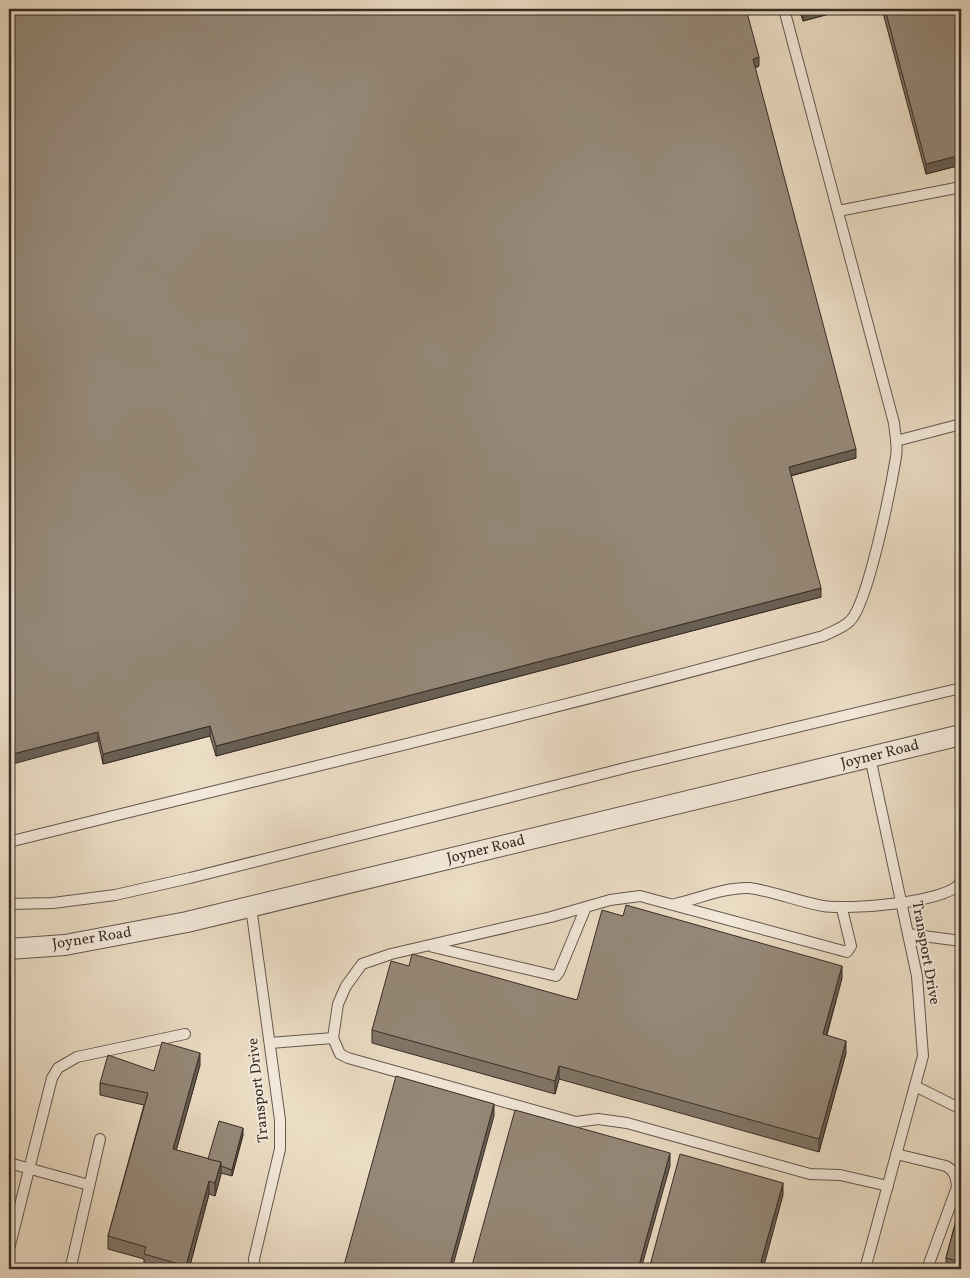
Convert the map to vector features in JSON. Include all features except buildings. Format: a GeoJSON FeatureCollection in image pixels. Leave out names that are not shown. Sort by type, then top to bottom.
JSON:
{"type":"FeatureCollection","features":[{"type":"Feature","properties":{"kind":"street","name":"Joyner Road"},"geometry":{"type":"LineString","coordinates":[[9,950],[65,945],[187,922],[961,735]]}},
{"type":"Feature","properties":{"kind":"lane"},"geometry":{"type":"LineString","coordinates":[[9,842],[572,704],[823,636],[849,622],[860,607],[896,456],[896,441],[894,423],[784,9]]}},
{"type":"Feature","properties":{"kind":"lane"},"geometry":{"type":"LineString","coordinates":[[838,211],[961,187]]}},
{"type":"Feature","properties":{"kind":"lane"},"geometry":{"type":"LineString","coordinates":[[896,441],[961,424]]}},
{"type":"Feature","properties":{"kind":"lane"},"geometry":{"type":"LineString","coordinates":[[9,904],[53,903],[115,894],[181,880],[629,767],[961,688]]}},
{"type":"Feature","properties":{"kind":"lane","name":"Transport Drive"},"geometry":{"type":"LineString","coordinates":[[865,1269],[923,1056],[917,976],[870,757]]}},
{"type":"Feature","properties":{"kind":"lane"},"geometry":{"type":"LineString","coordinates":[[674,905],[738,888],[750,888],[823,906],[842,908],[901,902],[946,894],[960,884],[961,881]]}},
{"type":"Feature","properties":{"kind":"lane"},"geometry":{"type":"LineString","coordinates":[[842,908],[851,941],[851,949],[847,952],[640,896],[628,896],[430,946],[391,954],[362,964],[346,986],[338,1004],[333,1038],[340,1054],[348,1058],[576,1122],[598,1119],[627,1123],[810,1174],[840,1175],[888,1186]]}},
{"type":"Feature","properties":{"kind":"lane","name":"Transport Drive"},"geometry":{"type":"LineString","coordinates":[[251,907],[280,1120],[280,1149],[254,1259],[255,1269]]}},
{"type":"Feature","properties":{"kind":"lane"},"geometry":{"type":"LineString","coordinates":[[430,946],[556,976],[560,972],[586,907]]}},
{"type":"Feature","properties":{"kind":"lane"},"geometry":{"type":"LineString","coordinates":[[908,934],[961,941]]}},
{"type":"Feature","properties":{"kind":"lane"},"geometry":{"type":"LineString","coordinates":[[9,1249],[52,1078],[58,1068],[77,1057],[185,1034]]}},
{"type":"Feature","properties":{"kind":"lane"},"geometry":{"type":"LineString","coordinates":[[270,1043],[333,1038]]}},
{"type":"Feature","properties":{"kind":"lane"},"geometry":{"type":"LineString","coordinates":[[915,1086],[961,1109]]}},
{"type":"Feature","properties":{"kind":"lane"},"geometry":{"type":"LineString","coordinates":[[71,1266],[100,1140]]}},
{"type":"Feature","properties":{"kind":"lane"},"geometry":{"type":"LineString","coordinates":[[896,1154],[946,1166],[951,1169],[956,1178],[956,1187],[927,1269]]}},
{"type":"Feature","properties":{"kind":"lane"},"geometry":{"type":"LineString","coordinates":[[9,1163],[89,1185]]}}]}
